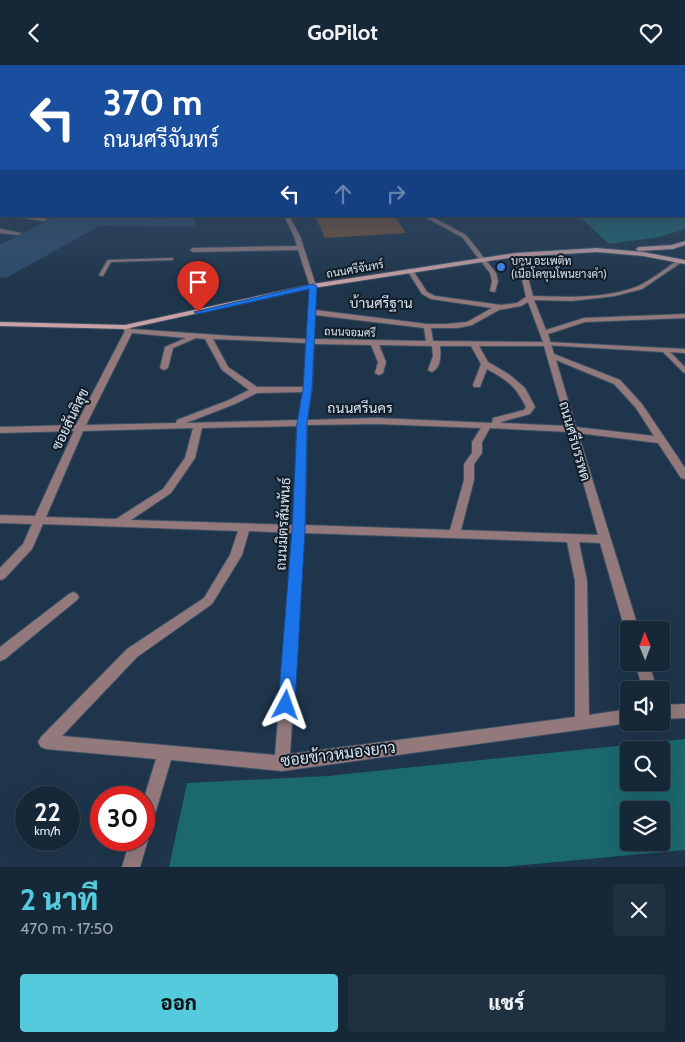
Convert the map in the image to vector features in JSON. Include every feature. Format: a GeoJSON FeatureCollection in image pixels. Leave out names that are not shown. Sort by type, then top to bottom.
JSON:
{"type":"FeatureCollection","features":[{"type":"Feature","properties":{"kind":"main road"},"geometry":{"type":"LineString","coordinates":[[683,261],[665,252],[685,243]]}},
{"type":"Feature","properties":{"kind":"main road"},"geometry":{"type":"LineString","coordinates":[[605,251],[673,247]]}},
{"type":"Feature","properties":{"kind":"main road","name":"ถนนศรีจันทร์"},"geometry":{"type":"LineString","coordinates":[[0,324],[127,329],[313,286],[515,255],[605,251],[683,261]]}},
{"type":"Feature","properties":{"kind":"street"},"geometry":{"type":"LineString","coordinates":[[22,217],[44,219]]}},
{"type":"Feature","properties":{"kind":"street"},"geometry":{"type":"LineString","coordinates":[[287,217],[297,236],[299,248],[313,286]]}},
{"type":"Feature","properties":{"kind":"street"},"geometry":{"type":"LineString","coordinates":[[427,217],[464,236],[480,259],[493,273],[495,281],[493,291]]}},
{"type":"Feature","properties":{"kind":"street"},"geometry":{"type":"LineString","coordinates":[[0,231],[18,233]]}},
{"type":"Feature","properties":{"kind":"street"},"geometry":{"type":"LineString","coordinates":[[193,250],[299,248]]}},
{"type":"Feature","properties":{"kind":"street","name":"ถนนศรีบรรพด"},"geometry":{"type":"LineString","coordinates":[[515,255],[523,270],[530,298],[544,333],[629,621]]}},
{"type":"Feature","properties":{"kind":"street"},"geometry":{"type":"LineString","coordinates":[[312,312],[427,326],[467,325],[483,317],[493,309],[519,305],[530,298],[593,297],[634,290],[683,261]]}},
{"type":"Feature","properties":{"kind":"street"},"geometry":{"type":"LineString","coordinates":[[410,270],[424,293],[433,298],[501,307]]}},
{"type":"Feature","properties":{"kind":"street","name":"ถนนมิตรสัมพันธ์"},"geometry":{"type":"LineString","coordinates":[[282,763],[299,530],[302,423],[308,389],[313,286]]}},
{"type":"Feature","properties":{"kind":"street"},"geometry":{"type":"LineString","coordinates":[[544,333],[584,320],[685,316]]}},
{"type":"Feature","properties":{"kind":"street"},"geometry":{"type":"LineString","coordinates":[[427,326],[437,356],[432,371]]}},
{"type":"Feature","properties":{"kind":"street","name":"ถนนจอมศรี"},"geometry":{"type":"LineString","coordinates":[[127,329],[208,338],[311,342],[547,344]]}},
{"type":"Feature","properties":{"kind":"street","name":"ซอยสันติสุข"},"geometry":{"type":"LineString","coordinates":[[0,576],[28,546],[80,427],[127,329]]}},
{"type":"Feature","properties":{"kind":"street"},"geometry":{"type":"LineString","coordinates":[[164,368],[169,347],[195,337]]}},
{"type":"Feature","properties":{"kind":"street"},"geometry":{"type":"LineString","coordinates":[[208,338],[225,368],[255,390]]}},
{"type":"Feature","properties":{"kind":"street"},"geometry":{"type":"LineString","coordinates":[[375,344],[382,362],[379,373]]}},
{"type":"Feature","properties":{"kind":"street"},"geometry":{"type":"LineString","coordinates":[[454,534],[469,480],[469,464],[477,453],[477,442],[496,420],[527,412],[531,407],[522,390],[507,377],[485,364],[474,344]]}},
{"type":"Feature","properties":{"kind":"street"},"geometry":{"type":"LineString","coordinates":[[550,355],[617,383],[639,406],[685,476]]}},
{"type":"Feature","properties":{"kind":"street"},"geometry":{"type":"LineString","coordinates":[[477,385],[485,364]]}},
{"type":"Feature","properties":{"kind":"street"},"geometry":{"type":"LineString","coordinates":[[174,425],[232,402],[255,390],[308,389]]}},
{"type":"Feature","properties":{"kind":"street","name":"ถนนศรีนคร"},"geometry":{"type":"LineString","coordinates":[[0,430],[377,421],[572,429],[660,440]]}},
{"type":"Feature","properties":{"kind":"street"},"geometry":{"type":"LineString","coordinates":[[118,523],[167,491],[190,458],[198,425]]}},
{"type":"Feature","properties":{"kind":"street"},"geometry":{"type":"LineString","coordinates":[[0,519],[604,539]]}},
{"type":"Feature","properties":{"kind":"street","name":"ซอยข้าวหมองยาว"},"geometry":{"type":"LineString","coordinates":[[244,528],[236,555],[208,601],[132,653],[46,741],[282,763],[620,717]]}},
{"type":"Feature","properties":{"kind":"street"},"geometry":{"type":"LineString","coordinates":[[572,538],[582,581],[582,721]]}},
{"type":"Feature","properties":{"kind":"street"},"geometry":{"type":"LineString","coordinates":[[0,655],[73,597]]}},
{"type":"Feature","properties":{"kind":"street"},"geometry":{"type":"LineString","coordinates":[[670,712],[685,711]]}},
{"type":"Feature","properties":{"kind":"street"},"geometry":{"type":"LineString","coordinates":[[155,787],[165,753]]}},
{"type":"Feature","properties":{"kind":"street"},"geometry":{"type":"LineString","coordinates":[[131,867],[136,851]]}},
{"type":"Feature","properties":{"kind":"lane"},"geometry":{"type":"LineString","coordinates":[[100,275],[109,261],[171,259]]}},
{"type":"Feature","properties":{"kind":"lane"},"geometry":{"type":"LineString","coordinates":[[547,344],[685,351]]}},
{"type":"Feature","properties":{"kind":"lane"},"geometry":{"type":"LineString","coordinates":[[665,350],[685,371]]}},
{"type":"Feature","properties":{"kind":"shaded area"},"geometry":{"type":"Polygon","coordinates":[[[54,217],[155,217],[156,219],[194,217],[196,227],[99,226],[6,278],[0,277],[0,245],[54,217]]]}},
{"type":"Feature","properties":{"kind":"shaded area"},"geometry":{"type":"Polygon","coordinates":[[[580,217],[685,217],[685,229],[659,237],[609,244],[580,217]]]}},
{"type":"Feature","properties":{"kind":"shaded area"},"geometry":{"type":"Polygon","coordinates":[[[685,739],[685,850],[504,867],[169,867],[187,783],[327,776],[620,746],[620,791],[670,791],[670,741],[666,741],[685,739]]]}},
{"type":"Feature","properties":{"kind":"building"},"geometry":{"type":"Polygon","coordinates":[[[315,217],[395,217],[406,233],[325,238],[315,217]]]}},
{"type":"Feature","properties":{"kind":"place","name":"บอน อะเพติท (เนื้อโคขุนโพนยางคำ)"},"geometry":{"type":"Point","coordinates":[501,267]}},
{"type":"Feature","properties":{"kind":"district","name":"บ้านศรีฐาน"},"geometry":{"type":"Point","coordinates":[381,303]}},
{"type":"Feature","properties":{"kind":"route"},"geometry":{"type":"LineString","coordinates":[[198,312],[313,286],[308,389],[302,423],[299,530],[286,705]]}}]}
